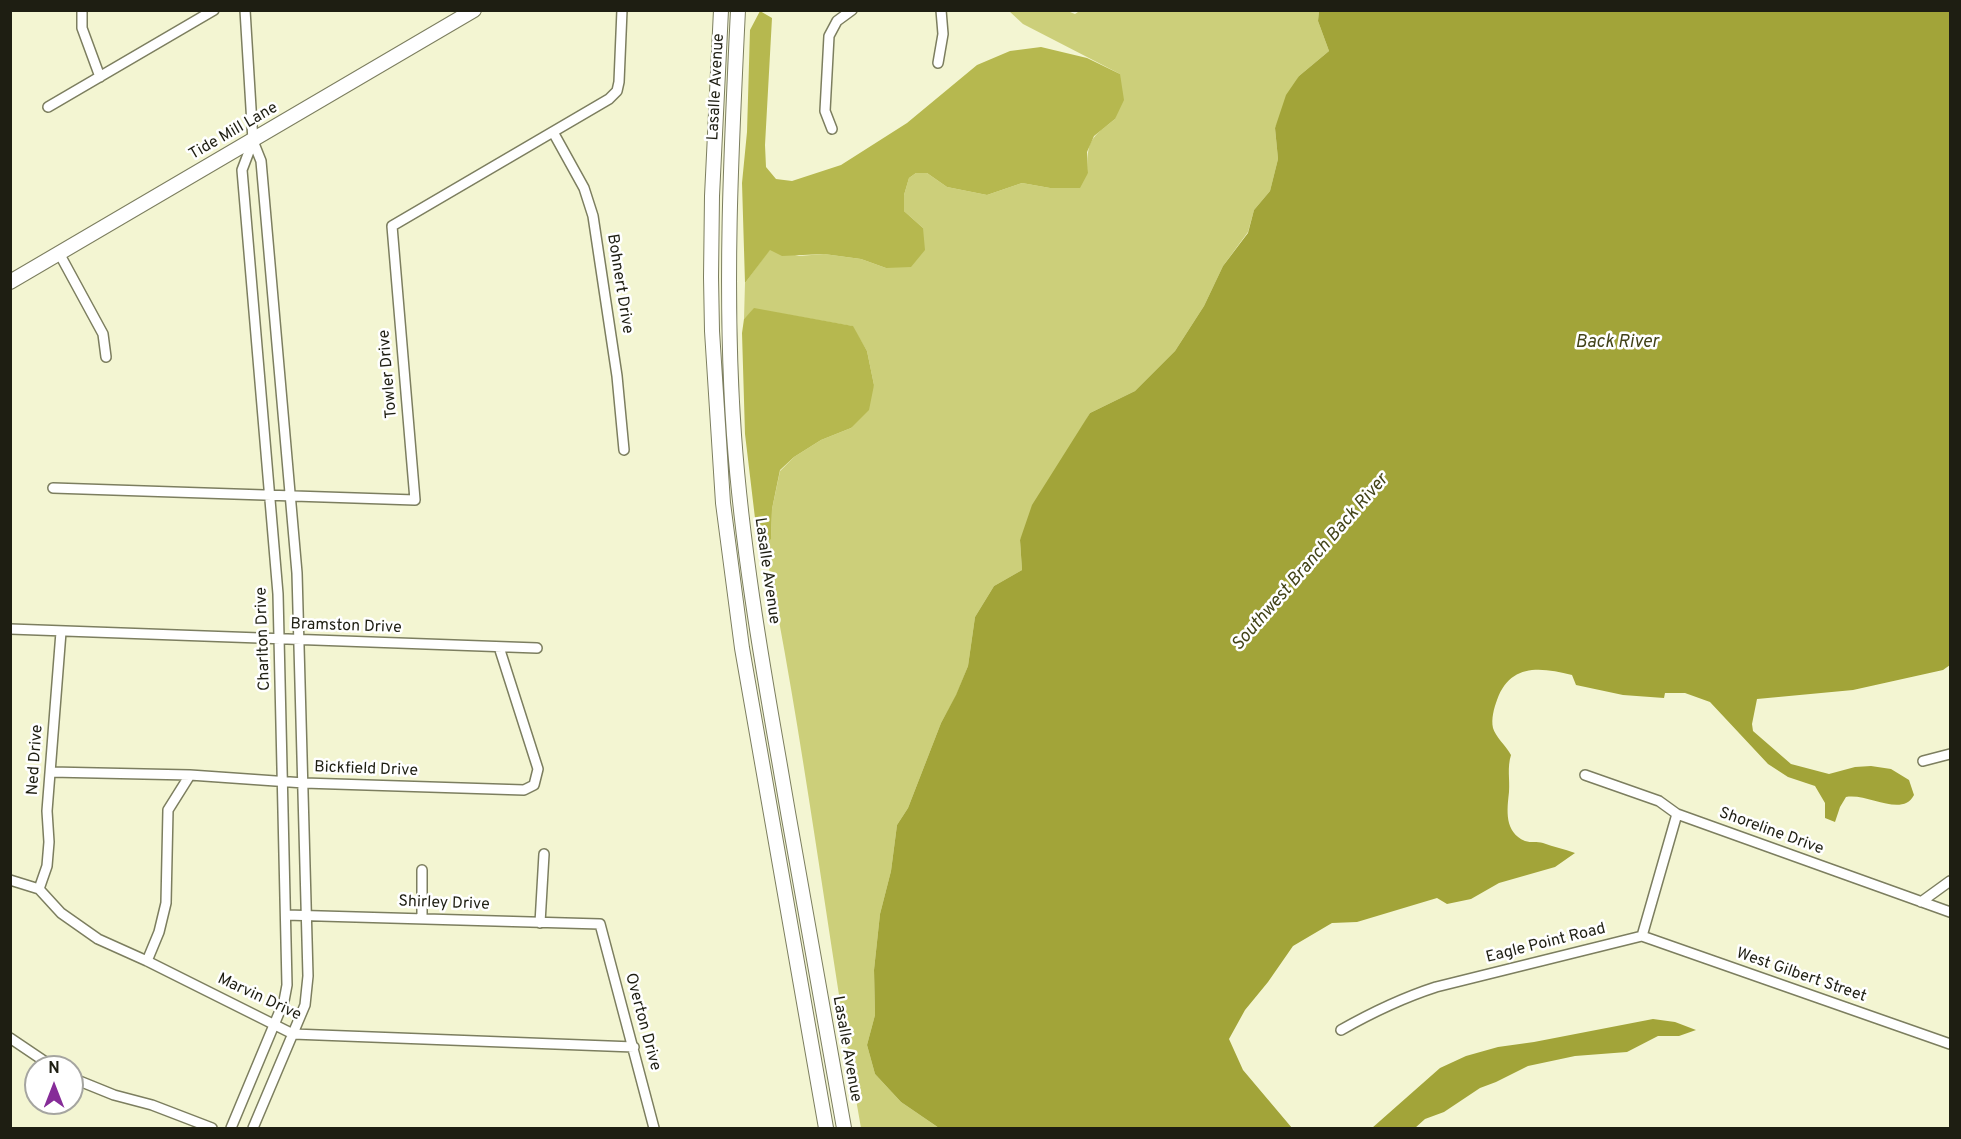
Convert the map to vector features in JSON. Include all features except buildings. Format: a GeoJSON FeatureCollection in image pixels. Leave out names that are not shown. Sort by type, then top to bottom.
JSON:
{"type":"FeatureCollection","features":[{"type":"Feature","properties":{"kind":"main road","name":"Tide Mill Lane"},"geometry":{"type":"LineString","coordinates":[[10,282],[474,10]]}},
{"type":"Feature","properties":{"kind":"main road","name":"Lasalle Avenue"},"geometry":{"type":"LineString","coordinates":[[721,10],[712,196],[711,277],[723,503],[742,648],[826,1128]]}},
{"type":"Feature","properties":{"kind":"main road","name":"Lasalle Avenue"},"geometry":{"type":"LineString","coordinates":[[738,10],[728,276],[734,435],[759,645],[844,1128]]}},
{"type":"Feature","properties":{"kind":"street"},"geometry":{"type":"LineString","coordinates":[[82,10],[82,28],[100,77]]}},
{"type":"Feature","properties":{"kind":"street"},"geometry":{"type":"LineString","coordinates":[[48,107],[214,10]]}},
{"type":"Feature","properties":{"kind":"street","name":"Charlton Drive"},"geometry":{"type":"LineString","coordinates":[[245,10],[253,141],[261,160],[297,573],[308,995],[253,1128]]}},
{"type":"Feature","properties":{"kind":"street","name":"Towler Drive"},"geometry":{"type":"LineString","coordinates":[[53,488],[415,500],[392,225],[609,99],[617,91],[622,10]]}},
{"type":"Feature","properties":{"kind":"street"},"geometry":{"type":"LineString","coordinates":[[832,129],[825,111],[829,36],[837,21],[852,10]]}},
{"type":"Feature","properties":{"kind":"street"},"geometry":{"type":"LineString","coordinates":[[938,63],[944,34],[941,10]]}},
{"type":"Feature","properties":{"kind":"street","name":"Bohnert Drive"},"geometry":{"type":"LineString","coordinates":[[553,132],[584,188],[593,216],[617,376],[624,450]]}},
{"type":"Feature","properties":{"kind":"street","name":"Charlton Drive"},"geometry":{"type":"LineString","coordinates":[[231,1128],[287,990],[276,560],[242,170],[253,141]]}},
{"type":"Feature","properties":{"kind":"street"},"geometry":{"type":"LineString","coordinates":[[59,252],[103,334],[106,357]]}},
{"type":"Feature","properties":{"kind":"street","name":"Bramston Drive"},"geometry":{"type":"LineString","coordinates":[[10,629],[537,648]]}},
{"type":"Feature","properties":{"kind":"street","name":"Ned Drive"},"geometry":{"type":"LineString","coordinates":[[39,889],[47,866],[49,842],[47,811],[61,632]]}},
{"type":"Feature","properties":{"kind":"street","name":"Bickfield Drive"},"geometry":{"type":"LineString","coordinates":[[51,772],[190,775],[283,782],[518,791],[529,788],[537,780],[538,769],[499,647]]}},
{"type":"Feature","properties":{"kind":"street"},"geometry":{"type":"LineString","coordinates":[[1923,761],[1950,754]]}},
{"type":"Feature","properties":{"kind":"street"},"geometry":{"type":"LineString","coordinates":[[147,961],[159,932],[166,903],[168,810],[190,775]]}},
{"type":"Feature","properties":{"kind":"street","name":"Shoreline Drive"},"geometry":{"type":"LineString","coordinates":[[1585,775],[1659,801],[1677,813],[1950,912]]}},
{"type":"Feature","properties":{"kind":"street"},"geometry":{"type":"LineString","coordinates":[[1642,936],[1677,813]]}},
{"type":"Feature","properties":{"kind":"street"},"geometry":{"type":"LineString","coordinates":[[540,923],[544,854]]}},
{"type":"Feature","properties":{"kind":"street"},"geometry":{"type":"LineString","coordinates":[[422,870],[422,918]]}},
{"type":"Feature","properties":{"kind":"street"},"geometry":{"type":"LineString","coordinates":[[10,880],[39,889]]}},
{"type":"Feature","properties":{"kind":"street"},"geometry":{"type":"LineString","coordinates":[[1921,902],[1950,881]]}},
{"type":"Feature","properties":{"kind":"street","name":"Marvin Drive"},"geometry":{"type":"LineString","coordinates":[[39,889],[61,913],[98,939],[293,1034],[634,1047]]}},
{"type":"Feature","properties":{"kind":"street","name":"Shirley Drive"},"geometry":{"type":"LineString","coordinates":[[286,915],[600,924]]}},
{"type":"Feature","properties":{"kind":"street","name":"Overton Drive"},"geometry":{"type":"LineString","coordinates":[[600,924],[654,1128]]}},
{"type":"Feature","properties":{"kind":"street","name":"Eagle Point Road"},"geometry":{"type":"LineString","coordinates":[[1341,1030],[1369,1014],[1411,995],[1436,987],[1642,936]]}},
{"type":"Feature","properties":{"kind":"street","name":"West Gilbert Street"},"geometry":{"type":"LineString","coordinates":[[1642,936],[1950,1044]]}},
{"type":"Feature","properties":{"kind":"street"},"geometry":{"type":"LineString","coordinates":[[10,1038],[35,1055]]}},
{"type":"Feature","properties":{"kind":"street"},"geometry":{"type":"LineString","coordinates":[[84,1083],[212,1128]]}},
{"type":"Feature","properties":{"kind":"green space"},"geometry":{"type":"Polygon","coordinates":[[[1065,10],[1075,14],[1081,10],[1319,11],[1318,21],[1329,51],[1299,76],[1275,128],[1278,159],[1270,191],[1254,210],[1248,232],[1223,266],[1204,306],[1175,351],[1135,391],[1090,413],[1020,540],[1022,570],[994,586],[975,617],[968,666],[956,696],[941,723],[908,808],[897,825],[891,871],[880,914],[874,970],[875,1015],[867,1045],[875,1074],[901,1102],[939,1128],[861,1128],[791,690],[764,544],[771,538],[772,509],[780,471],[794,457],[821,440],[851,428],[874,385],[867,351],[852,326],[755,309],[744,319],[745,283],[770,249],[799,256],[824,254],[861,259],[886,268],[923,228],[904,211],[904,195],[909,178],[916,173],[927,173],[947,187],[987,195],[1022,183],[1050,188],[1088,173],[1089,146],[1095,136],[1115,119],[1120,74],[1023,24],[1009,11],[1065,10]]]}},
{"type":"Feature","properties":{"kind":"shaded area"},"geometry":{"type":"Polygon","coordinates":[[[760,11],[772,18],[765,145],[766,167],[776,179],[792,181],[841,165],[907,123],[977,65],[1010,51],[1041,47],[1087,58],[1120,74],[1124,100],[1115,119],[1094,136],[1087,152],[1088,173],[1080,188],[1050,188],[1022,183],[987,195],[947,187],[927,173],[916,173],[909,178],[904,195],[904,211],[923,228],[925,250],[911,267],[886,268],[861,259],[824,254],[782,256],[770,250],[745,283],[742,183],[747,132],[750,30],[760,11]]]}},
{"type":"Feature","properties":{"kind":"shaded area"},"geometry":{"type":"Polygon","coordinates":[[[754,308],[853,326],[867,351],[874,385],[869,410],[851,428],[821,440],[794,457],[780,470],[772,509],[771,539],[764,544],[757,535],[745,434],[742,333],[744,319],[754,308]]]}},
{"type":"Feature","properties":{"kind":"water","name":"Back River"},"geometry":{"type":"Polygon","coordinates":[[[1319,11],[1950,11],[1950,665],[1943,670],[1853,690],[1757,699],[1752,724],[1753,731],[1791,764],[1829,774],[1855,767],[1871,766],[1891,769],[1909,780],[1914,795],[1909,802],[1893,805],[1865,798],[1846,797],[1835,822],[1825,818],[1825,803],[1815,786],[1788,777],[1768,764],[1710,702],[1685,693],[1665,693],[1664,698],[1623,695],[1576,685],[1572,675],[1549,670],[1518,674],[1510,679],[1503,688],[1495,706],[1492,721],[1494,731],[1511,755],[1508,820],[1513,832],[1525,841],[1541,842],[1575,853],[1555,867],[1499,883],[1471,899],[1447,904],[1437,898],[1357,922],[1332,923],[1293,946],[1245,1010],[1229,1039],[1243,1070],[1292,1128],[939,1128],[901,1102],[875,1074],[867,1045],[875,1015],[874,970],[880,914],[891,871],[897,825],[908,808],[941,723],[968,666],[975,617],[994,586],[1022,570],[1020,540],[1032,505],[1090,413],[1135,391],[1175,351],[1204,306],[1223,266],[1248,233],[1254,210],[1270,191],[1278,159],[1275,128],[1286,95],[1299,76],[1329,51],[1318,21],[1319,11]]]}},
{"type":"Feature","properties":{"kind":"water"},"geometry":{"type":"Polygon","coordinates":[[[1653,1019],[1675,1022],[1696,1030],[1679,1036],[1658,1036],[1627,1052],[1575,1056],[1528,1066],[1480,1088],[1444,1112],[1425,1119],[1415,1128],[1372,1128],[1440,1068],[1466,1056],[1498,1047],[1653,1019]]]}},
{"type":"Feature","properties":{"kind":"water label","name":"Southwest Branch Back River"},"geometry":{"type":"Point","coordinates":[1311,563]}}]}
